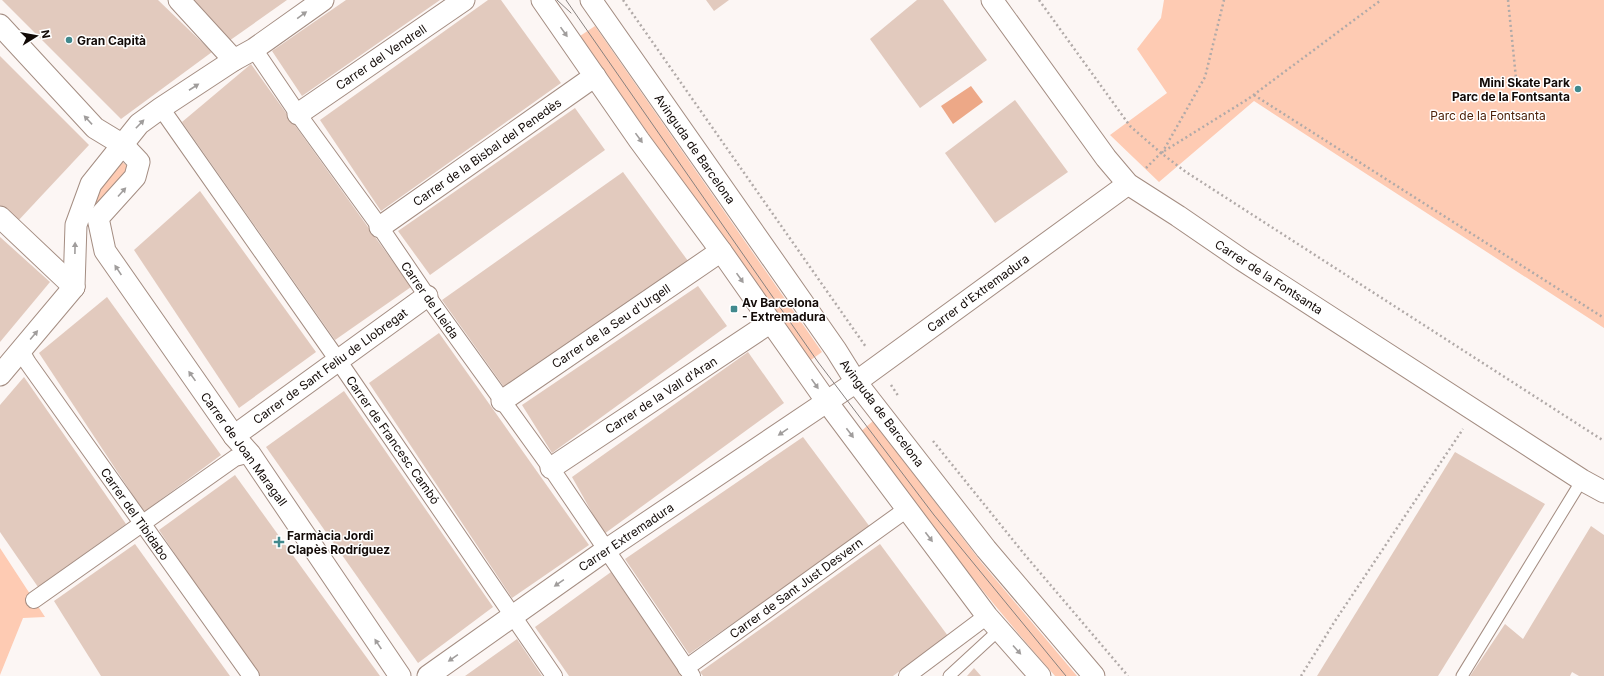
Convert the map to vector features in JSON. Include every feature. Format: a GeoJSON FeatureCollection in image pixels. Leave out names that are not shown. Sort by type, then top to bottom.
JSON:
{"type":"FeatureCollection","features":[{"type":"Feature","properties":{"kind":"street"},"geometry":{"type":"LineString","coordinates":[[179,0],[234,60]]}},
{"type":"Feature","properties":{"kind":"street"},"geometry":{"type":"LineString","coordinates":[[0,375],[74,287],[76,225],[91,184],[124,145],[139,124],[234,60],[254,49],[323,0]]}},
{"type":"Feature","properties":{"kind":"street","name":"Carrer del Vendrell"},"geometry":{"type":"LineString","coordinates":[[298,114],[464,0]]}},
{"type":"Feature","properties":{"kind":"street"},"geometry":{"type":"LineString","coordinates":[[542,0],[827,402],[993,623],[1040,676]]}},
{"type":"Feature","properties":{"kind":"street","name":"Avinguda de Barcelona"},"geometry":{"type":"LineString","coordinates":[[592,0],[836,350],[856,382],[986,550],[1094,676]]}},
{"type":"Feature","properties":{"kind":"street","name":"Carrer de la Fontsanta"},"geometry":{"type":"LineString","coordinates":[[992,0],[1106,158],[1128,184],[1242,260],[1582,480],[1604,492]]}},
{"type":"Feature","properties":{"kind":"street"},"geometry":{"type":"LineString","coordinates":[[0,25],[95,128],[124,145]]}},
{"type":"Feature","properties":{"kind":"street","name":"Carrer de Lleida"},"geometry":{"type":"LineString","coordinates":[[254,49],[298,114],[380,227],[427,296],[551,468],[689,672]]}},
{"type":"Feature","properties":{"kind":"street","name":"Carrer de la Bisbal del Penedès"},"geometry":{"type":"LineString","coordinates":[[380,227],[595,76]]}},
{"type":"Feature","properties":{"kind":"street","name":"Carrer de Francesc Cambó"},"geometry":{"type":"LineString","coordinates":[[161,108],[337,360],[554,676]]}},
{"type":"Feature","properties":{"kind":"street","name":"Carrer de Joan Maragall"},"geometry":{"type":"LineString","coordinates":[[124,145],[139,162],[135,177],[98,218],[105,251],[234,436],[250,454],[400,676]]}},
{"type":"Feature","properties":{"kind":"street","name":"Carrer d'Extremadura"},"geometry":{"type":"LineString","coordinates":[[827,402],[1128,184]]}},
{"type":"Feature","properties":{"kind":"street"},"geometry":{"type":"LineString","coordinates":[[0,216],[74,287]]}},
{"type":"Feature","properties":{"kind":"street","name":"Carrer de la Seu d'Urgell"},"geometry":{"type":"LineString","coordinates":[[502,401],[721,251]]}},
{"type":"Feature","properties":{"kind":"street","name":"Carrer de Sant Feliu de Llobregat"},"geometry":{"type":"LineString","coordinates":[[234,436],[427,296]]}},
{"type":"Feature","properties":{"kind":"street","name":"Carrer de la Vall d'Aran"},"geometry":{"type":"LineString","coordinates":[[551,468],[771,322]]}},
{"type":"Feature","properties":{"kind":"street","name":"Carrer del Tibidabo"},"geometry":{"type":"LineString","coordinates":[[21,351],[28,363],[251,676]]}},
{"type":"Feature","properties":{"kind":"street","name":"Carrer Extremadura"},"geometry":{"type":"LineString","coordinates":[[428,676],[606,550],[827,402]]}},
{"type":"Feature","properties":{"kind":"street"},"geometry":{"type":"LineString","coordinates":[[34,600],[235,458],[250,454]]}},
{"type":"Feature","properties":{"kind":"street","name":"Carrer de Sant Just Desvern"},"geometry":{"type":"LineString","coordinates":[[689,672],[907,509]]}},
{"type":"Feature","properties":{"kind":"street"},"geometry":{"type":"LineString","coordinates":[[906,676],[993,623]]}},
{"type":"Feature","properties":{"kind":"lane"},"geometry":{"type":"LineString","coordinates":[[1462,676],[1582,480]]}},
{"type":"Feature","properties":{"kind":"lane"},"geometry":{"type":"LineString","coordinates":[[949,676],[993,623]]}},
{"type":"Feature","properties":{"kind":"path"},"geometry":{"type":"LineString","coordinates":[[1039,0],[1130,126],[1161,153],[1186,172],[1604,441]]}},
{"type":"Feature","properties":{"kind":"path"},"geometry":{"type":"LineString","coordinates":[[1161,153],[1205,77],[1224,0]]}},
{"type":"Feature","properties":{"kind":"path"},"geometry":{"type":"LineString","coordinates":[[1161,153],[1254,94],[1381,0]]}},
{"type":"Feature","properties":{"kind":"path"},"geometry":{"type":"LineString","coordinates":[[1508,0],[1517,88]]}},
{"type":"Feature","properties":{"kind":"path"},"geometry":{"type":"LineString","coordinates":[[1254,94],[1604,318]]}},
{"type":"Feature","properties":{"kind":"path"},"geometry":{"type":"LineString","coordinates":[[1301,676],[1335,621],[1475,410]]}},
{"type":"Feature","properties":{"kind":"green space","name":"Parc de la Fontsanta"},"geometry":{"type":"Polygon","coordinates":[[[1164,0],[1604,0],[1604,328],[1254,101],[1159,182],[1110,135],[1167,93],[1137,49],[1161,18],[1164,0]]]}},
{"type":"Feature","properties":{"kind":"green space"},"geometry":{"type":"Polygon","coordinates":[[[595,26],[822,352],[808,362],[580,36],[595,26]]]}},
{"type":"Feature","properties":{"kind":"green space"},"geometry":{"type":"Polygon","coordinates":[[[121,161],[127,166],[126,172],[94,214],[81,234],[89,204],[121,161]]]}},
{"type":"Feature","properties":{"kind":"green space"},"geometry":{"type":"Polygon","coordinates":[[[873,421],[981,562],[1077,676],[1055,676],[1004,617],[955,556],[859,433],[873,421]]]}},
{"type":"Feature","properties":{"kind":"green space"},"geometry":{"type":"Polygon","coordinates":[[[0,548],[45,617],[23,618],[0,675],[0,548]]]}},
{"type":"Feature","properties":{"kind":"shaded area"},"geometry":{"type":"Polygon","coordinates":[[[971,86],[983,102],[953,124],[941,106],[971,86]]]}},
{"type":"Feature","properties":{"kind":"building"},"geometry":{"type":"Polygon","coordinates":[[[2,0],[158,0],[212,52],[121,119],[2,0]]]}},
{"type":"Feature","properties":{"kind":"building"},"geometry":{"type":"Polygon","coordinates":[[[190,0],[287,0],[229,41],[190,0]]]}},
{"type":"Feature","properties":{"kind":"building"},"geometry":{"type":"Polygon","coordinates":[[[346,0],[440,0],[302,96],[272,51],[346,0]]]}},
{"type":"Feature","properties":{"kind":"building"},"geometry":{"type":"Polygon","coordinates":[[[488,0],[501,0],[561,83],[381,211],[320,120],[488,0]]]}},
{"type":"Feature","properties":{"kind":"building"},"geometry":{"type":"Polygon","coordinates":[[[706,0],[729,0],[714,11],[706,0]]]}},
{"type":"Feature","properties":{"kind":"building"},"geometry":{"type":"Polygon","coordinates":[[[917,0],[943,0],[987,60],[920,108],[870,39],[917,0]]]}},
{"type":"Feature","properties":{"kind":"building"},"geometry":{"type":"Polygon","coordinates":[[[0,56],[89,145],[16,223],[0,206],[0,56]]]}},
{"type":"Feature","properties":{"kind":"building"},"geometry":{"type":"Polygon","coordinates":[[[251,64],[411,287],[335,340],[182,122],[251,64]]]}},
{"type":"Feature","properties":{"kind":"building"},"geometry":{"type":"Polygon","coordinates":[[[1015,100],[1068,172],[995,223],[945,153],[1015,100]]]}},
{"type":"Feature","properties":{"kind":"building"},"geometry":{"type":"Polygon","coordinates":[[[575,108],[605,150],[430,275],[398,231],[575,108]]]}},
{"type":"Feature","properties":{"kind":"building"},"geometry":{"type":"Polygon","coordinates":[[[623,172],[688,261],[504,387],[442,300],[623,172]]]}},
{"type":"Feature","properties":{"kind":"building"},"geometry":{"type":"Polygon","coordinates":[[[200,191],[316,352],[239,408],[134,250],[200,191]]]}},
{"type":"Feature","properties":{"kind":"building"},"geometry":{"type":"Polygon","coordinates":[[[0,237],[50,282],[0,342],[0,237]]]}},
{"type":"Feature","properties":{"kind":"building"},"geometry":{"type":"Polygon","coordinates":[[[698,286],[727,326],[552,453],[522,405],[698,286]]]}},
{"type":"Feature","properties":{"kind":"building"},"geometry":{"type":"Polygon","coordinates":[[[107,297],[221,455],[144,512],[39,353],[107,297]]]}},
{"type":"Feature","properties":{"kind":"building"},"geometry":{"type":"Polygon","coordinates":[[[439,333],[589,545],[512,598],[369,383],[439,333]]]}},
{"type":"Feature","properties":{"kind":"building"},"geometry":{"type":"Polygon","coordinates":[[[748,352],[784,403],[604,534],[572,477],[748,352]]]}},
{"type":"Feature","properties":{"kind":"building"},"geometry":{"type":"Polygon","coordinates":[[[24,377],[126,524],[38,587],[0,532],[0,405],[24,377]]]}},
{"type":"Feature","properties":{"kind":"building"},"geometry":{"type":"Polygon","coordinates":[[[344,391],[493,607],[418,663],[266,447],[344,391]]]}},
{"type":"Feature","properties":{"kind":"building"},"geometry":{"type":"Polygon","coordinates":[[[803,437],[870,527],[689,654],[625,559],[803,437]]]}},
{"type":"Feature","properties":{"kind":"building"},"geometry":{"type":"Polygon","coordinates":[[[1455,452],[1545,504],[1438,676],[1317,676],[1455,452]]]}},
{"type":"Feature","properties":{"kind":"building"},"geometry":{"type":"Polygon","coordinates":[[[235,475],[380,676],[256,676],[159,530],[235,475]]]}},
{"type":"Feature","properties":{"kind":"building"},"geometry":{"type":"Polygon","coordinates":[[[1591,526],[1604,535],[1604,676],[1579,676],[1572,672],[1570,676],[1470,676],[1505,624],[1523,639],[1591,526]]]}},
{"type":"Feature","properties":{"kind":"building"},"geometry":{"type":"Polygon","coordinates":[[[135,544],[230,676],[101,676],[54,601],[135,544]]]}},
{"type":"Feature","properties":{"kind":"building"},"geometry":{"type":"Polygon","coordinates":[[[880,544],[948,636],[893,676],[703,676],[700,672],[880,544]]]}},
{"type":"Feature","properties":{"kind":"building"},"geometry":{"type":"Polygon","coordinates":[[[611,572],[682,676],[569,676],[535,627],[611,572]]]}},
{"type":"Feature","properties":{"kind":"building"},"geometry":{"type":"Polygon","coordinates":[[[517,639],[542,676],[465,676],[517,639]]]}},
{"type":"Feature","properties":{"kind":"building"},"geometry":{"type":"Polygon","coordinates":[[[974,668],[981,676],[967,676],[974,668]]]}},
{"type":"Feature","properties":{"kind":"tram line"},"geometry":{"type":"LineString","coordinates":[[557,0],[571,13]]}},
{"type":"Feature","properties":{"kind":"tram line"},"geometry":{"type":"LineString","coordinates":[[566,0],[818,362],[934,515],[1066,676]]}},
{"type":"Feature","properties":{"kind":"place","name":"Gran Capità"},"geometry":{"type":"Point","coordinates":[69,40]}},
{"type":"Feature","properties":{"kind":"place","name":"Mini Skate Park Parc de la Fontsanta"},"geometry":{"type":"Point","coordinates":[1578,89]}},
{"type":"Feature","properties":{"kind":"place","name":"Av Barcelona - Extremadura"},"geometry":{"type":"Point","coordinates":[734,309]}},
{"type":"Feature","properties":{"kind":"place","name":"Farmàcia Jordi Clapès Rodríguez"},"geometry":{"type":"Point","coordinates":[279,542]}}]}
